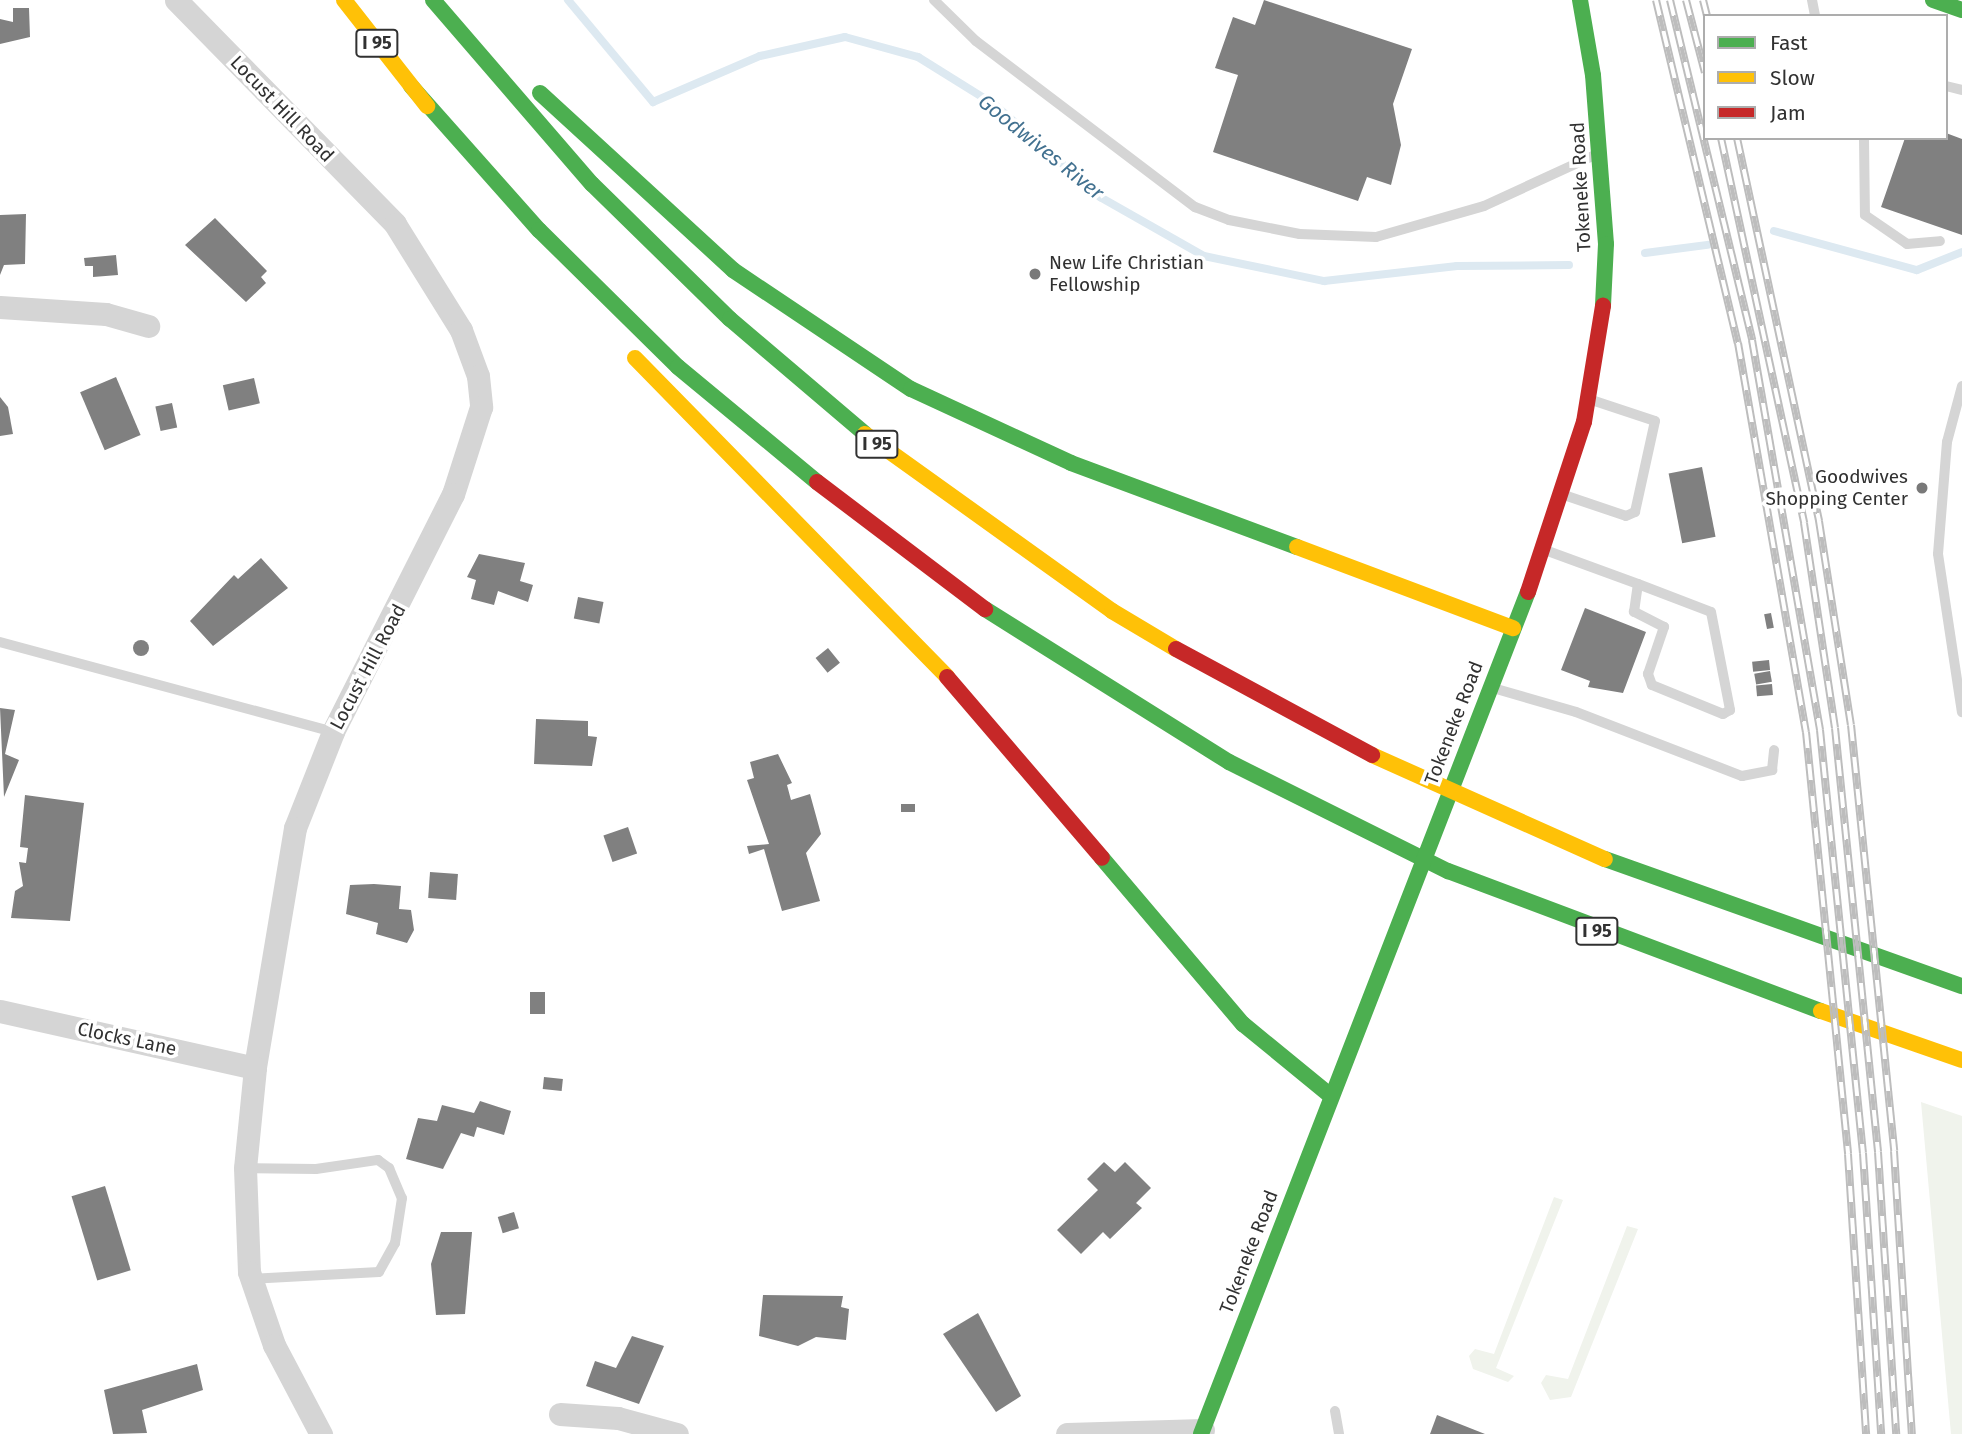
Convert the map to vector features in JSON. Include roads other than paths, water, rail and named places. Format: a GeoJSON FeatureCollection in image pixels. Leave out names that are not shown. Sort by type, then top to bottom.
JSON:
{"type":"FeatureCollection","features":[{"type":"Feature","properties":{"kind":"main road","name":"I 95"},"geometry":{"type":"LineString","coordinates":[[344,0],[411,86],[607,299],[825,492],[1093,682],[1384,842],[1448,871],[1747,985],[1962,1060]]}},
{"type":"Feature","properties":{"kind":"main road","name":"I 95"},"geometry":{"type":"LineString","coordinates":[[433,0],[527,114],[661,254],[877,444],[1124,618],[1279,710],[1475,806],[1741,909],[1962,986]]}},
{"type":"Feature","properties":{"kind":"main road"},"geometry":{"type":"LineString","coordinates":[[443,0],[701,243],[872,367],[1040,450],[1513,628]]}},
{"type":"Feature","properties":{"kind":"main road","name":"Tokeneke Road"},"geometry":{"type":"LineString","coordinates":[[1202,1432],[1543,549],[1590,399],[1606,288],[1601,152],[1580,0]]}},
{"type":"Feature","properties":{"kind":"main road"},"geometry":{"type":"LineString","coordinates":[[1933,0],[1962,10]]}},
{"type":"Feature","properties":{"kind":"main road"},"geometry":{"type":"LineString","coordinates":[[411,86],[592,308]]}},
{"type":"Feature","properties":{"kind":"main road"},"geometry":{"type":"LineString","coordinates":[[626,348],[926,652],[1243,1024],[1331,1096]]}},
{"type":"Feature","properties":{"kind":"street","name":"Locust Hill Road"},"geometry":{"type":"LineString","coordinates":[[176,0],[395,224],[461,330],[478,376],[481,407],[453,494],[334,732],[292,838],[255,1068],[245,1168],[251,1279],[274,1345],[321,1434]]}},
{"type":"Feature","properties":{"kind":"street"},"geometry":{"type":"LineString","coordinates":[[0,307],[106,314],[148,326]]}},
{"type":"Feature","properties":{"kind":"street","name":"Clocks Lane"},"geometry":{"type":"LineString","coordinates":[[0,1011],[255,1068]]}},
{"type":"Feature","properties":{"kind":"street"},"geometry":{"type":"LineString","coordinates":[[560,1414],[618,1418],[677,1434]]}},
{"type":"Feature","properties":{"kind":"street"},"geometry":{"type":"LineString","coordinates":[[1067,1434],[1202,1432]]}},
{"type":"Feature","properties":{"kind":"lane"},"geometry":{"type":"LineString","coordinates":[[934,0],[976,41],[1195,207],[1228,220],[1300,234],[1376,237],[1484,205],[1601,152]]}},
{"type":"Feature","properties":{"kind":"lane"},"geometry":{"type":"LineString","coordinates":[[1864,140],[1865,215],[1908,244],[1940,242]]}},
{"type":"Feature","properties":{"kind":"lane"},"geometry":{"type":"LineString","coordinates":[[1962,386],[1947,442],[1938,554],[1962,712]]}},
{"type":"Feature","properties":{"kind":"lane"},"geometry":{"type":"LineString","coordinates":[[1562,495],[1626,516],[1634,512],[1655,421],[1590,399]]}},
{"type":"Feature","properties":{"kind":"lane"},"geometry":{"type":"LineString","coordinates":[[1543,549],[1638,584],[1716,617],[1730,710],[1723,714],[1652,685],[1648,674],[1664,627],[1634,612],[1638,584]]}},
{"type":"Feature","properties":{"kind":"lane"},"geometry":{"type":"LineString","coordinates":[[0,642],[334,732]]}},
{"type":"Feature","properties":{"kind":"lane"},"geometry":{"type":"LineString","coordinates":[[1490,688],[1576,712],[1742,776],[1772,770],[1774,750]]}},
{"type":"Feature","properties":{"kind":"lane"},"geometry":{"type":"LineString","coordinates":[[245,1168],[316,1170],[377,1160],[389,1168],[402,1198],[395,1243],[379,1272],[251,1279]]}},
{"type":"Feature","properties":{"kind":"lane"},"geometry":{"type":"LineString","coordinates":[[1335,1411],[1339,1434]]}},
{"type":"Feature","properties":{"kind":"waterway","name":"Goodwives River"},"geometry":{"type":"LineString","coordinates":[[568,0],[653,102],[760,56],[845,37],[918,57],[995,105],[1100,197],[1204,256],[1324,281],[1457,266],[1569,265]]}},
{"type":"Feature","properties":{"kind":"waterway","name":"Goodwives River"},"geometry":{"type":"LineString","coordinates":[[1774,231],[1917,270],[1962,252]]}},
{"type":"Feature","properties":{"kind":"waterway","name":"Goodwives River"},"geometry":{"type":"LineString","coordinates":[[1645,253],[1707,245]]}},
{"type":"Feature","properties":{"kind":"railway"},"geometry":{"type":"LineString","coordinates":[[1656,0],[1738,343],[1806,732],[1848,1154],[1866,1434]]}},
{"type":"Feature","properties":{"kind":"railway"},"geometry":{"type":"LineString","coordinates":[[1670,0],[1703,137]]}},
{"type":"Feature","properties":{"kind":"railway"},"geometry":{"type":"LineString","coordinates":[[1686,0],[1703,65]]}},
{"type":"Feature","properties":{"kind":"railway"},"geometry":{"type":"LineString","coordinates":[[1703,0],[1706,14]]}},
{"type":"Feature","properties":{"kind":"railway"},"geometry":{"type":"LineString","coordinates":[[1704,140],[1752,340],[1820,730],[1863,1153],[1881,1434]]}},
{"type":"Feature","properties":{"kind":"railway"},"geometry":{"type":"LineString","coordinates":[[1721,140],[1804,523],[1835,728],[1878,1152],[1896,1434]]}},
{"type":"Feature","properties":{"kind":"railway"},"geometry":{"type":"LineString","coordinates":[[1737,140],[1819,521],[1851,725],[1894,1151],[1912,1434]]}},
{"type":"Feature","properties":{"kind":"place","name":"New Life Christian Fellowship"},"geometry":{"type":"Point","coordinates":[1035,274]}},
{"type":"Feature","properties":{"kind":"place","name":"Goodwives Shopping Center"},"geometry":{"type":"Point","coordinates":[1922,488]}}]}
